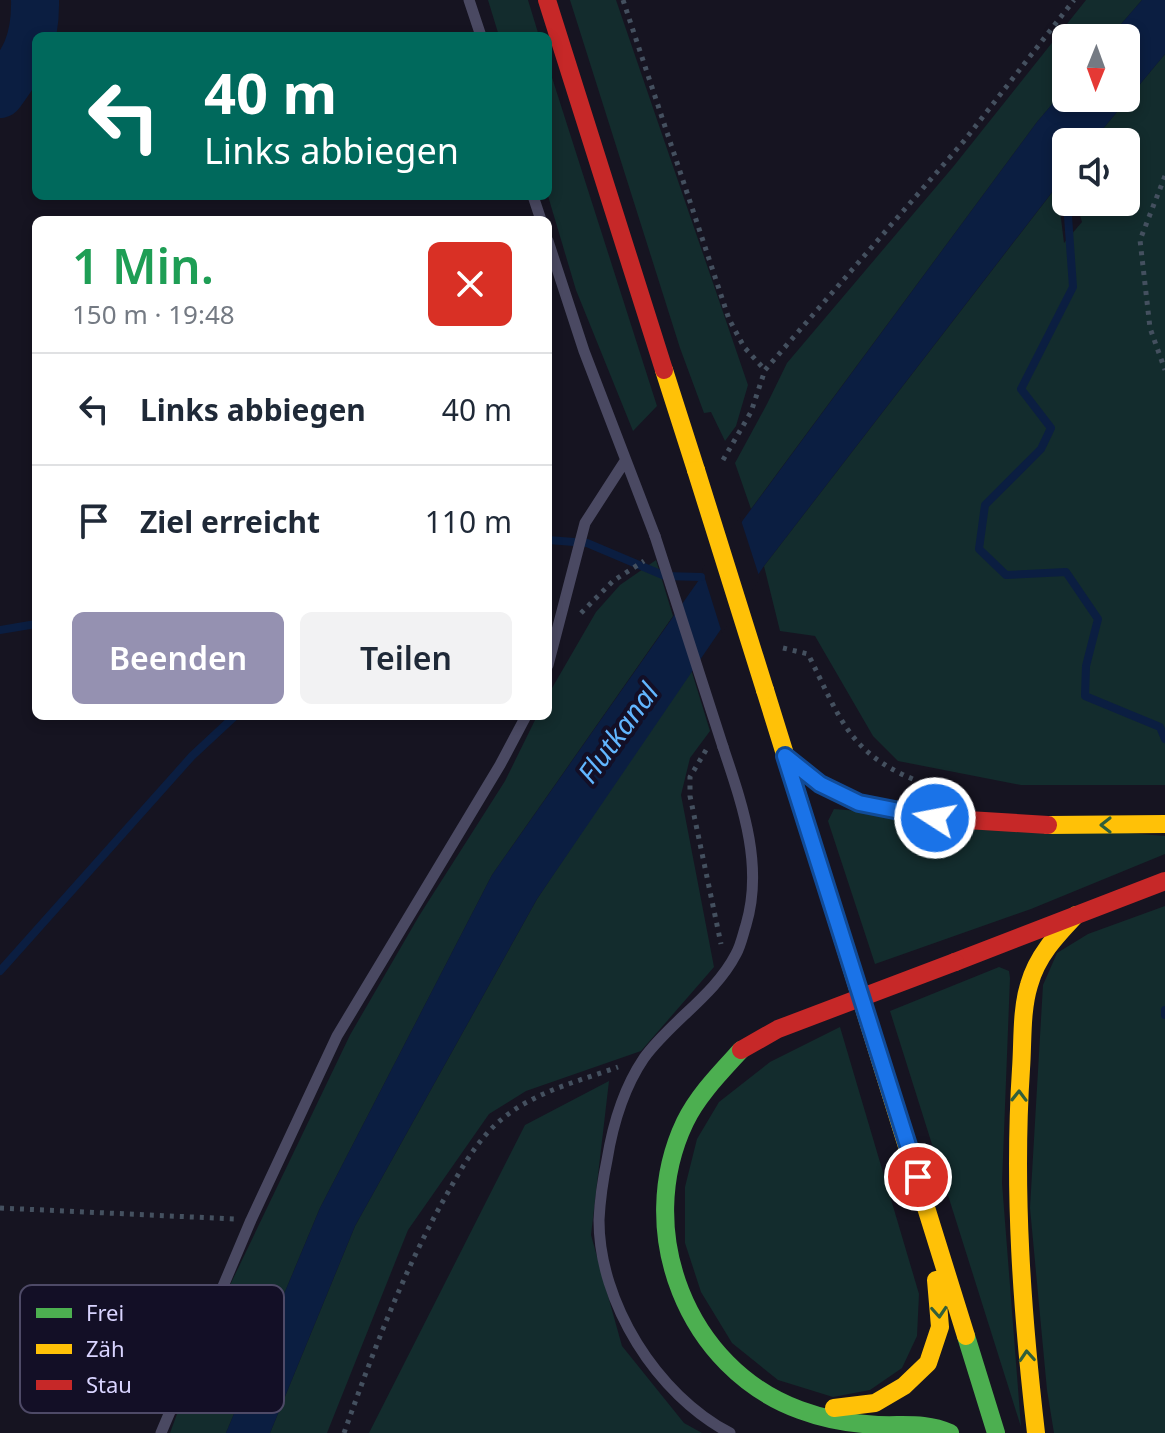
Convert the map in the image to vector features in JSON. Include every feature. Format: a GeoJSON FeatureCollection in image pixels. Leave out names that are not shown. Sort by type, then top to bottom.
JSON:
{"type":"FeatureCollection","features":[{"type":"Feature","properties":{"kind":"main road"},"geometry":{"type":"LineString","coordinates":[[547,0],[996,1433]]}},
{"type":"Feature","properties":{"kind":"main road"},"geometry":{"type":"LineString","coordinates":[[785,756],[820,784],[859,803],[935,818],[1046,825],[1165,824]]}},
{"type":"Feature","properties":{"kind":"main road"},"geometry":{"type":"LineString","coordinates":[[950,1433],[938,1426],[915,1423],[875,1425],[804,1411],[755,1385],[735,1370],[699,1332],[680,1292],[666,1245],[663,1209],[669,1167],[686,1118],[711,1083],[741,1050],[778,1029],[1165,881]]}},
{"type":"Feature","properties":{"kind":"main road"},"geometry":{"type":"LineString","coordinates":[[1036,1433],[1028,1364],[1021,1237],[1019,1085],[1028,986],[1044,947],[1076,915]]}},
{"type":"Feature","properties":{"kind":"main road"},"geometry":{"type":"LineString","coordinates":[[804,1411],[875,1403],[904,1386],[928,1363],[940,1327],[927,1207]]}},
{"type":"Feature","properties":{"kind":"lane"},"geometry":{"type":"LineString","coordinates":[[469,0],[480,32]]}},
{"type":"Feature","properties":{"kind":"lane"},"geometry":{"type":"LineString","coordinates":[[552,253],[584,351],[655,536],[743,808],[754,878],[747,921],[737,953],[710,989],[645,1056],[629,1083],[613,1124],[599,1220],[612,1292],[631,1332],[657,1372],[686,1403],[730,1433]]}},
{"type":"Feature","properties":{"kind":"lane"},"geometry":{"type":"LineString","coordinates":[[552,650],[585,523],[625,461]]}},
{"type":"Feature","properties":{"kind":"lane"},"geometry":{"type":"LineString","coordinates":[[224,1285],[337,1036],[524,720]]}},
{"type":"Feature","properties":{"kind":"lane"},"geometry":{"type":"LineString","coordinates":[[161,1433],[169,1413]]}},
{"type":"Feature","properties":{"kind":"path"},"geometry":{"type":"LineString","coordinates":[[623,0],[729,319],[744,347],[765,370]]}},
{"type":"Feature","properties":{"kind":"path"},"geometry":{"type":"LineString","coordinates":[[723,460],[751,412],[765,370],[964,141],[1074,0]]}},
{"type":"Feature","properties":{"kind":"path"},"geometry":{"type":"LineString","coordinates":[[1165,176],[1140,240],[1150,328],[1165,370]]}},
{"type":"Feature","properties":{"kind":"path"},"geometry":{"type":"LineString","coordinates":[[808,654],[842,723],[861,748],[891,770],[925,784]]}},
{"type":"Feature","properties":{"kind":"path"},"geometry":{"type":"LineString","coordinates":[[690,777],[690,796],[726,969]]}},
{"type":"Feature","properties":{"kind":"path"},"geometry":{"type":"LineString","coordinates":[[344,1433],[423,1234],[470,1153],[501,1119],[532,1099],[645,1056]]}},
{"type":"Feature","properties":{"kind":"path"},"geometry":{"type":"LineString","coordinates":[[0,1208],[251,1220]]}},
{"type":"Feature","properties":{"kind":"green space"},"geometry":{"type":"Polygon","coordinates":[[[488,0],[528,0],[538,32],[498,32],[488,0]]]}},
{"type":"Feature","properties":{"kind":"green space"},"geometry":{"type":"Polygon","coordinates":[[[570,0],[616,0],[748,385],[736,426],[725,441],[711,412],[704,413],[680,348],[570,0]]]}},
{"type":"Feature","properties":{"kind":"green space"},"geometry":{"type":"Polygon","coordinates":[[[1086,0],[1142,0],[1121,24],[1067,24],[1086,0]]]}},
{"type":"Feature","properties":{"kind":"green space"},"geometry":{"type":"Polygon","coordinates":[[[1052,43],[1052,104],[751,509],[735,463],[787,363],[953,167],[1052,43]]]}},
{"type":"Feature","properties":{"kind":"green space"},"geometry":{"type":"Polygon","coordinates":[[[1165,54],[1165,785],[1021,785],[898,761],[873,736],[815,636],[780,631],[764,566],[1052,192],[1052,216],[1061,216],[1064,243],[1082,222],[1080,216],[1140,216],[1140,128],[1104,128],[1117,112],[1140,112],[1140,84],[1165,54]]]}},
{"type":"Feature","properties":{"kind":"green space"},"geometry":{"type":"Polygon","coordinates":[[[552,78],[657,406],[633,431],[576,290],[549,200],[552,200],[552,78]]]}},
{"type":"Feature","properties":{"kind":"green space"},"geometry":{"type":"Polygon","coordinates":[[[656,560],[673,616],[492,875],[320,1208],[284,1294],[284,1285],[230,1285],[350,1035],[419,916],[505,781],[535,720],[552,720],[552,688],[596,612],[620,585],[656,560]]]}},
{"type":"Feature","properties":{"kind":"green space"},"geometry":{"type":"Polygon","coordinates":[[[691,669],[710,731],[690,758],[681,795],[714,967],[641,1051],[526,1091],[489,1114],[408,1230],[327,1433],[270,1433],[278,1413],[284,1413],[284,1399],[355,1226],[537,899],[691,669]]]}},
{"type":"Feature","properties":{"kind":"green space"},"geometry":{"type":"Polygon","coordinates":[[[834,809],[1165,836],[1165,854],[1031,909],[875,964],[828,821],[834,809]]]}},
{"type":"Feature","properties":{"kind":"green space"},"geometry":{"type":"Polygon","coordinates":[[[1165,906],[1165,1433],[1054,1433],[1030,1208],[1043,985],[1057,953],[1088,934],[1165,906]]]}},
{"type":"Feature","properties":{"kind":"green space"},"geometry":{"type":"Polygon","coordinates":[[[999,967],[1009,971],[1010,978],[1002,1183],[1021,1427],[890,1011],[999,967]]]}},
{"type":"Feature","properties":{"kind":"green space"},"geometry":{"type":"Polygon","coordinates":[[[840,1027],[919,1294],[917,1336],[902,1368],[870,1390],[833,1397],[778,1380],[732,1343],[701,1292],[685,1243],[685,1187],[697,1139],[719,1102],[770,1062],[840,1027]]]}},
{"type":"Feature","properties":{"kind":"green space"},"geometry":{"type":"Polygon","coordinates":[[[609,1081],[591,1235],[622,1346],[684,1423],[702,1433],[369,1433],[525,1125],[609,1081]]]}},
{"type":"Feature","properties":{"kind":"green space"},"geometry":{"type":"Polygon","coordinates":[[[177,1413],[234,1413],[226,1433],[170,1433],[177,1413]]]}},
{"type":"Feature","properties":{"kind":"water"},"geometry":{"type":"Polygon","coordinates":[[[1142,0],[1165,0],[1165,54],[1140,84],[1140,24],[1121,24],[1142,0]]]}},
{"type":"Feature","properties":{"kind":"water","name":"Flutkanal"},"geometry":{"type":"Polygon","coordinates":[[[1052,104],[1052,112],[1117,112],[1104,128],[1052,128],[1052,192],[764,566],[537,899],[355,1226],[284,1399],[284,1294],[320,1208],[492,875],[701,577],[1052,104]]]}},
{"type":"Feature","properties":{"kind":"water"},"geometry":{"type":"Polygon","coordinates":[[[234,1413],[278,1413],[270,1433],[226,1433],[234,1413]]]}},
{"type":"Feature","properties":{"kind":"pier"},"geometry":{"type":"Polygon","coordinates":[[[740,517],[760,579],[722,633],[702,569],[740,517]]]}},
{"type":"Feature","properties":{"kind":"waterway"},"geometry":{"type":"LineString","coordinates":[[32,32],[35,0]]}},
{"type":"Feature","properties":{"kind":"waterway"},"geometry":{"type":"LineString","coordinates":[[0,94],[16,71],[32,34]]}},
{"type":"Feature","properties":{"kind":"waterway"},"geometry":{"type":"LineString","coordinates":[[1068,216],[1073,287],[1021,389],[1051,428],[1041,449],[985,505],[979,549],[1006,575],[1066,572],[1098,619],[1086,666],[1085,696],[1160,727],[1165,739]]}},
{"type":"Feature","properties":{"kind":"waterway"},"geometry":{"type":"LineString","coordinates":[[552,540],[587,543],[665,576],[701,577]]}},
{"type":"Feature","properties":{"kind":"waterway"},"geometry":{"type":"LineString","coordinates":[[0,630],[32,625]]}},
{"type":"Feature","properties":{"kind":"waterway"},"geometry":{"type":"LineString","coordinates":[[0,971],[192,756],[231,720]]}},
{"type":"Feature","properties":{"kind":"waterway"},"geometry":{"type":"LineString","coordinates":[[1165,1010],[1165,1015]]}},
{"type":"Feature","properties":{"kind":"traffic: fast"},"geometry":{"type":"LineString","coordinates":[[741,1050],[696,1102],[685,1122],[670,1164],[665,1207],[669,1250],[681,1292],[700,1330],[727,1363],[760,1390],[800,1410],[849,1422],[924,1426],[950,1433]]}},
{"type":"Feature","properties":{"kind":"traffic: fast"},"geometry":{"type":"LineString","coordinates":[[966,1336],[996,1433]]}},
{"type":"Feature","properties":{"kind":"traffic: slow"},"geometry":{"type":"LineString","coordinates":[[664,370],[696,470]]}},
{"type":"Feature","properties":{"kind":"traffic: slow"},"geometry":{"type":"LineString","coordinates":[[696,470],[765,690]]}},
{"type":"Feature","properties":{"kind":"traffic: slow"},"geometry":{"type":"LineString","coordinates":[[765,690],[966,1336]]}},
{"type":"Feature","properties":{"kind":"traffic: slow"},"geometry":{"type":"LineString","coordinates":[[1048,825],[1165,824]]}},
{"type":"Feature","properties":{"kind":"traffic: slow"},"geometry":{"type":"LineString","coordinates":[[1036,1433],[1023,1297],[1019,1206],[1023,1016],[1026,995],[1037,965],[1054,939],[1076,915]]}},
{"type":"Feature","properties":{"kind":"traffic: slow"},"geometry":{"type":"LineString","coordinates":[[834,1408],[875,1403],[904,1386],[928,1363],[940,1327],[936,1280]]}},
{"type":"Feature","properties":{"kind":"traffic: jam"},"geometry":{"type":"LineString","coordinates":[[547,0],[664,370]]}},
{"type":"Feature","properties":{"kind":"traffic: jam"},"geometry":{"type":"LineString","coordinates":[[785,756],[820,784],[859,803],[935,818],[1048,825]]}},
{"type":"Feature","properties":{"kind":"traffic: jam"},"geometry":{"type":"LineString","coordinates":[[955,962],[1165,881]]}},
{"type":"Feature","properties":{"kind":"traffic: jam"},"geometry":{"type":"LineString","coordinates":[[741,1050],[778,1029],[955,962]]}},
{"type":"Feature","properties":{"kind":"route"},"geometry":{"type":"LineString","coordinates":[[918,1177],[785,756],[820,784],[859,803],[935,818]]}}]}
